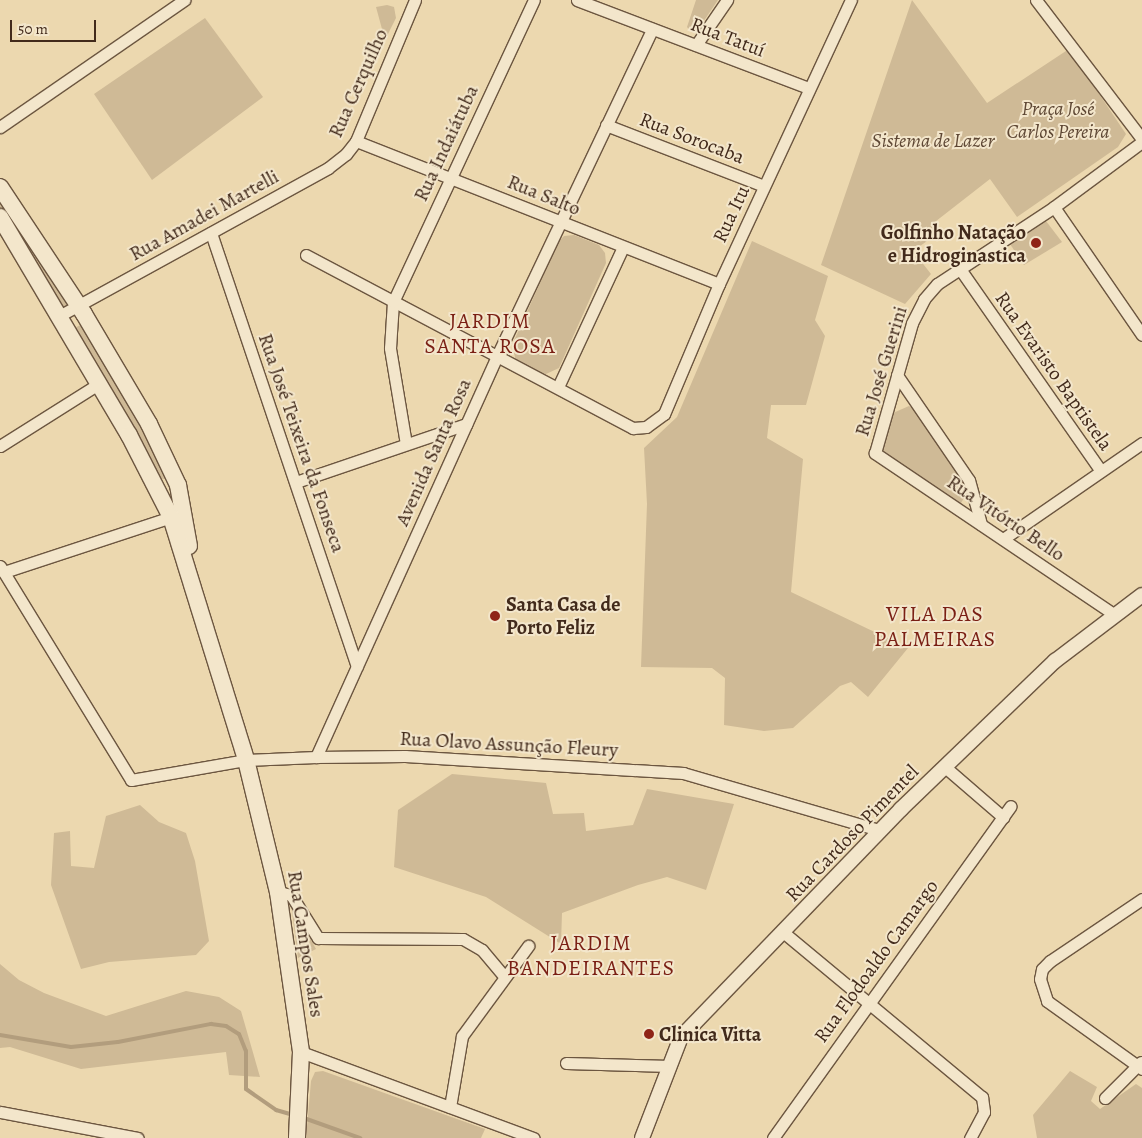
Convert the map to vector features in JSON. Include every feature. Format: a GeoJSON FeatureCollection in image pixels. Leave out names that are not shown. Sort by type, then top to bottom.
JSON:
{"type":"FeatureCollection","features":[{"type":"Feature","properties":{"kind":"main road"},"geometry":{"type":"LineString","coordinates":[[0,187],[78,306],[149,424],[178,485],[197,603]]}},
{"type":"Feature","properties":{"kind":"main road"},"geometry":{"type":"LineString","coordinates":[[1,220],[59,316],[96,385],[156,482],[171,517],[197,603]]}},
{"type":"Feature","properties":{"kind":"main road"},"geometry":{"type":"LineString","coordinates":[[156,482],[165,487],[178,485]]}},
{"type":"Feature","properties":{"kind":"main road"},"geometry":{"type":"LineString","coordinates":[[171,517],[182,503]]}},
{"type":"Feature","properties":{"kind":"main road"},"geometry":{"type":"LineString","coordinates":[[171,517],[181,528],[190,552]]}},
{"type":"Feature","properties":{"kind":"main road","name":"Rua Campos Sales"},"geometry":{"type":"LineString","coordinates":[[197,603],[246,760],[278,892],[301,1052],[301,1093],[298,1133]]}},
{"type":"Feature","properties":{"kind":"street"},"geometry":{"type":"LineString","coordinates":[[0,126],[184,0]]}},
{"type":"Feature","properties":{"kind":"street"},"geometry":{"type":"LineString","coordinates":[[406,0],[408,17]]}},
{"type":"Feature","properties":{"kind":"street","name":"Rua Cerquilho"},"geometry":{"type":"LineString","coordinates":[[346,154],[356,141],[415,0]]}},
{"type":"Feature","properties":{"kind":"street","name":"Rua Indaiátuba"},"geometry":{"type":"LineString","coordinates":[[393,302],[534,0]]}},
{"type":"Feature","properties":{"kind":"street","name":"Rua Tatuí"},"geometry":{"type":"LineString","coordinates":[[576,0],[809,88]]}},
{"type":"Feature","properties":{"kind":"street"},"geometry":{"type":"LineString","coordinates":[[696,45],[727,0]]}},
{"type":"Feature","properties":{"kind":"street","name":"Rua Itu"},"geometry":{"type":"LineString","coordinates":[[558,387],[634,428],[646,428],[664,414],[719,284],[851,0]]}},
{"type":"Feature","properties":{"kind":"street"},"geometry":{"type":"LineString","coordinates":[[1036,0],[1142,141]]}},
{"type":"Feature","properties":{"kind":"street","name":"Avenida Santa Rosa"},"geometry":{"type":"LineString","coordinates":[[316,757],[497,356],[652,28]]}},
{"type":"Feature","properties":{"kind":"street","name":"Rua Sorocaba"},"geometry":{"type":"LineString","coordinates":[[606,125],[764,186]]}},
{"type":"Feature","properties":{"kind":"street","name":"Rua Salto"},"geometry":{"type":"LineString","coordinates":[[356,141],[719,284]]}},
{"type":"Feature","properties":{"kind":"street","name":"Rua José Guerini"},"geometry":{"type":"LineString","coordinates":[[875,453],[912,323],[924,299],[937,284],[1054,207],[1142,141]]}},
{"type":"Feature","properties":{"kind":"street","name":"Rua Amadei Martelli"},"geometry":{"type":"LineString","coordinates":[[59,316],[328,168],[346,154]]}},
{"type":"Feature","properties":{"kind":"street"},"geometry":{"type":"LineString","coordinates":[[1054,207],[1142,335]]}},
{"type":"Feature","properties":{"kind":"street","name":"Rua José Teixeira da Fonseca"},"geometry":{"type":"LineString","coordinates":[[211,233],[357,666]]}},
{"type":"Feature","properties":{"kind":"street"},"geometry":{"type":"LineString","coordinates":[[306,254],[393,302],[558,387],[623,246]]}},
{"type":"Feature","properties":{"kind":"street","name":"Rua Evaristo Baptistela"},"geometry":{"type":"LineString","coordinates":[[960,268],[1101,471]]}},
{"type":"Feature","properties":{"kind":"street"},"geometry":{"type":"LineString","coordinates":[[393,302],[390,348],[406,444]]}},
{"type":"Feature","properties":{"kind":"street"},"geometry":{"type":"LineString","coordinates":[[897,375],[965,472],[975,494],[981,524]]}},
{"type":"Feature","properties":{"kind":"street"},"geometry":{"type":"LineString","coordinates":[[0,446],[96,385]]}},
{"type":"Feature","properties":{"kind":"street"},"geometry":{"type":"LineString","coordinates":[[296,482],[466,424]]}},
{"type":"Feature","properties":{"kind":"street"},"geometry":{"type":"LineString","coordinates":[[1003,539],[1142,443]]}},
{"type":"Feature","properties":{"kind":"street","name":"Rua Vitório Bello"},"geometry":{"type":"LineString","coordinates":[[875,453],[1115,615]]}},
{"type":"Feature","properties":{"kind":"street"},"geometry":{"type":"LineString","coordinates":[[2,569],[171,517]]}},
{"type":"Feature","properties":{"kind":"street","name":"Rua Olavo Assunção Fleury"},"geometry":{"type":"LineString","coordinates":[[2,569],[131,780],[246,760],[316,757],[405,756],[683,773],[879,830]]}},
{"type":"Feature","properties":{"kind":"street","name":"Rua Cardoso Pimentel"},"geometry":{"type":"LineString","coordinates":[[642,1138],[681,1037],[879,830],[1055,661],[1142,595]]}},
{"type":"Feature","properties":{"kind":"street"},"geometry":{"type":"LineString","coordinates":[[945,767],[1003,817]]}},
{"type":"Feature","properties":{"kind":"street","name":"Rua Flodoaldo Camargo"},"geometry":{"type":"LineString","coordinates":[[773,1138],[1011,806]]}},
{"type":"Feature","properties":{"kind":"street"},"geometry":{"type":"LineString","coordinates":[[278,892],[291,896],[318,938],[463,939],[482,950],[505,977]]}},
{"type":"Feature","properties":{"kind":"street"},"geometry":{"type":"LineString","coordinates":[[1105,1098],[1140,1065],[1047,1000],[1040,979],[1042,969],[1050,961],[1142,899]]}},
{"type":"Feature","properties":{"kind":"street"},"geometry":{"type":"LineString","coordinates":[[783,932],[982,1097],[984,1112],[970,1138]]}},
{"type":"Feature","properties":{"kind":"street"},"geometry":{"type":"LineString","coordinates":[[450,1107],[462,1036],[528,946]]}},
{"type":"Feature","properties":{"kind":"street"},"geometry":{"type":"LineString","coordinates":[[301,1052],[534,1138]]}},
{"type":"Feature","properties":{"kind":"street"},"geometry":{"type":"LineString","coordinates":[[566,1063],[670,1066]]}},
{"type":"Feature","properties":{"kind":"street"},"geometry":{"type":"LineString","coordinates":[[0,1112],[138,1138]]}},
{"type":"Feature","properties":{"kind":"green space"},"geometry":{"type":"Polygon","coordinates":[[[696,0],[718,0],[697,31],[690,31],[687,27],[696,0]]]}},
{"type":"Feature","properties":{"kind":"green space","name":"Sistema de Lazer"},"geometry":{"type":"Polygon","coordinates":[[[912,0],[987,103],[1069,49],[1126,134],[1118,147],[1017,217],[990,179],[931,225],[937,234],[913,251],[931,274],[905,304],[821,265],[912,0]]]}},
{"type":"Feature","properties":{"kind":"green space"},"geometry":{"type":"Polygon","coordinates":[[[387,5],[394,7],[396,18],[385,40],[376,7],[387,5]]]}},
{"type":"Feature","properties":{"kind":"green space"},"geometry":{"type":"Polygon","coordinates":[[[205,18],[263,97],[152,180],[94,94],[205,18]]]}},
{"type":"Feature","properties":{"kind":"green space"},"geometry":{"type":"Polygon","coordinates":[[[0,196],[69,301],[65,309],[60,308],[0,209],[0,196]]]}},
{"type":"Feature","properties":{"kind":"green space","name":"Golfinho Natação e Hidroginastica"},"geometry":{"type":"Polygon","coordinates":[[[1046,221],[1062,242],[1024,265],[1010,244],[1046,221]]]}},
{"type":"Feature","properties":{"kind":"green space"},"geometry":{"type":"Polygon","coordinates":[[[574,235],[599,245],[605,253],[606,263],[559,368],[546,374],[536,372],[516,361],[512,345],[559,241],[564,236],[574,235]]]}},
{"type":"Feature","properties":{"kind":"green space"},"geometry":{"type":"Polygon","coordinates":[[[752,241],[828,276],[815,320],[825,336],[806,405],[771,405],[767,438],[803,459],[791,592],[908,648],[868,697],[851,682],[840,686],[793,728],[764,731],[724,725],[725,678],[712,668],[641,667],[647,504],[644,448],[677,417],[752,241]]]}},
{"type":"Feature","properties":{"kind":"green space"},"geometry":{"type":"Polygon","coordinates":[[[84,323],[171,480],[158,478],[71,330],[84,323]]]}},
{"type":"Feature","properties":{"kind":"green space"},"geometry":{"type":"Polygon","coordinates":[[[909,406],[915,410],[966,485],[967,493],[961,503],[955,504],[882,450],[881,444],[893,413],[909,406]]]}},
{"type":"Feature","properties":{"kind":"green space"},"geometry":{"type":"Polygon","coordinates":[[[452,774],[546,783],[553,814],[584,813],[586,831],[633,825],[647,789],[734,804],[706,890],[667,877],[638,885],[562,913],[561,944],[486,897],[394,867],[398,810],[452,774]]]}},
{"type":"Feature","properties":{"kind":"green space"},"geometry":{"type":"Polygon","coordinates":[[[140,805],[159,822],[186,833],[195,861],[209,941],[196,955],[109,962],[81,969],[51,885],[54,833],[70,831],[71,866],[94,868],[106,816],[140,805]]]}},
{"type":"Feature","properties":{"kind":"green space"},"geometry":{"type":"Polygon","coordinates":[[[291,904],[316,949],[298,958],[291,904]]]}},
{"type":"Feature","properties":{"kind":"green space"},"geometry":{"type":"Polygon","coordinates":[[[0,964],[19,980],[44,993],[106,1016],[186,991],[219,997],[241,1011],[260,1077],[229,1075],[226,1052],[81,1069],[10,1047],[0,1048],[0,964]]]}},
{"type":"Feature","properties":{"kind":"green space"},"geometry":{"type":"Polygon","coordinates":[[[323,1071],[485,1129],[481,1138],[306,1138],[311,1081],[315,1072],[323,1071]]]}},
{"type":"Feature","properties":{"kind":"green space"},"geometry":{"type":"Polygon","coordinates":[[[1070,1071],[1097,1087],[1091,1101],[1100,1109],[1136,1084],[1142,1088],[1142,1138],[1037,1138],[1033,1115],[1070,1071]]]}},
{"type":"Feature","properties":{"kind":"waterway"},"geometry":{"type":"LineString","coordinates":[[0,1035],[71,1047],[118,1042],[211,1024],[226,1026],[239,1034],[246,1051],[246,1089],[276,1110],[294,1115]]}},
{"type":"Feature","properties":{"kind":"waterway"},"geometry":{"type":"LineString","coordinates":[[301,1117],[360,1138]]}},
{"type":"Feature","properties":{"kind":"place","name":"Golfinho Natação e Hidroginastica"},"geometry":{"type":"Point","coordinates":[1036,243]}},
{"type":"Feature","properties":{"kind":"place","name":"Santa Casa de Porto Feliz"},"geometry":{"type":"Point","coordinates":[495,616]}},
{"type":"Feature","properties":{"kind":"place","name":"Clinica Vitta"},"geometry":{"type":"Point","coordinates":[649,1034]}},
{"type":"Feature","properties":{"kind":"district","name":"JARDIM SANTA ROSA"},"geometry":{"type":"Point","coordinates":[490,334]}},
{"type":"Feature","properties":{"kind":"district","name":"VILA DAS PALMEIRAS"},"geometry":{"type":"Point","coordinates":[935,626]}},
{"type":"Feature","properties":{"kind":"district","name":"JARDIM BANDEIRANTES"},"geometry":{"type":"Point","coordinates":[591,956]}},
{"type":"Feature","properties":{"kind":"park label","name":"Praça José Carlos Pereira"},"geometry":{"type":"Point","coordinates":[1058,120]}}]}
